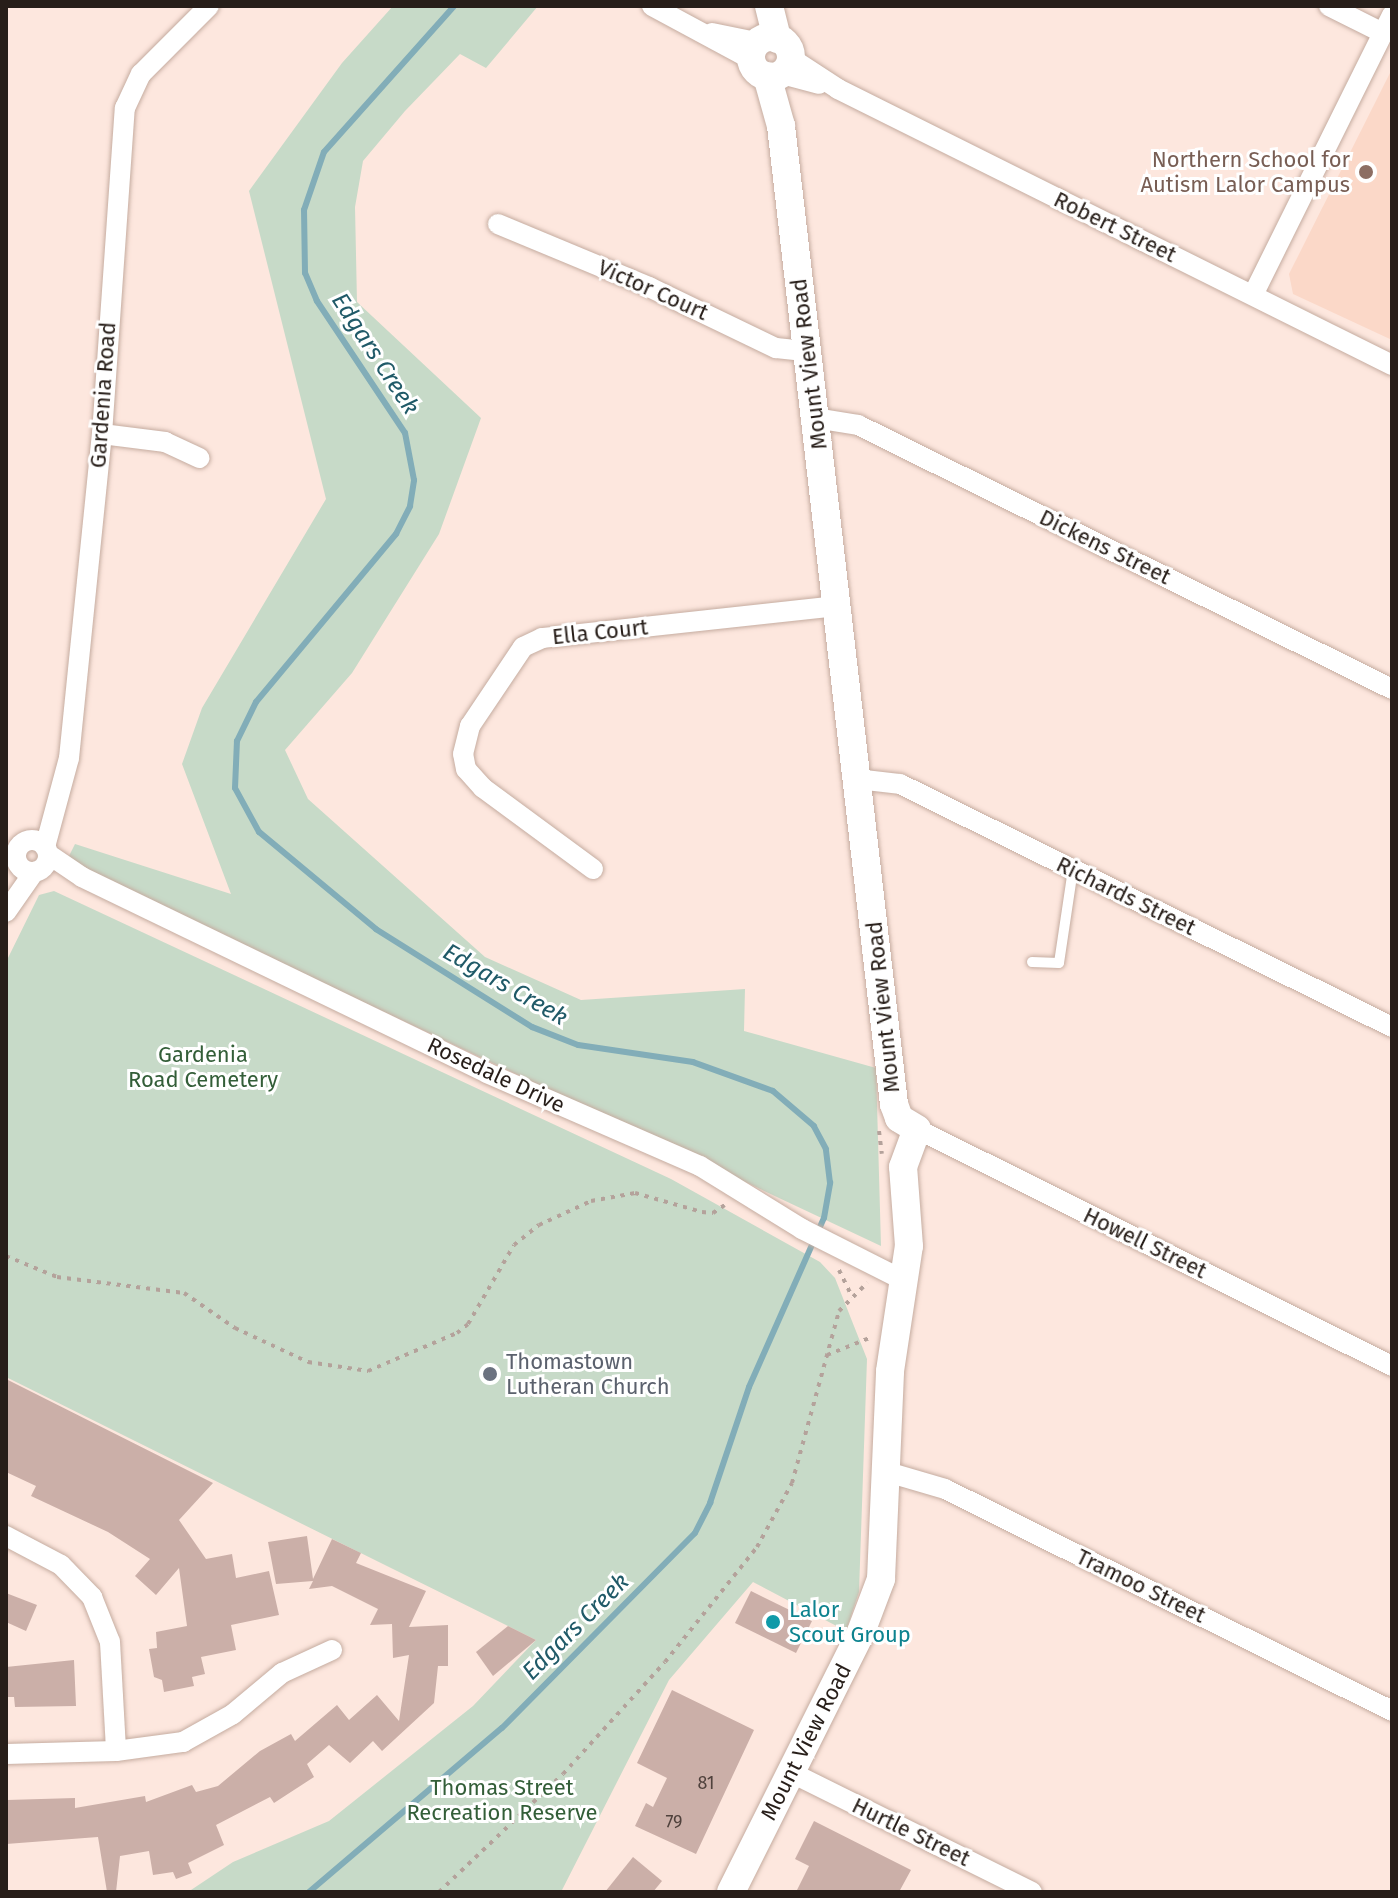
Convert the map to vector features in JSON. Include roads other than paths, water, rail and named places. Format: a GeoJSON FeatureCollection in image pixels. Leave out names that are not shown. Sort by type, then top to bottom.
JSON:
{"type":"FeatureCollection","features":[{"type":"Feature","properties":{"kind":"street","name":"Gardenia Road"},"geometry":{"type":"LineString","coordinates":[[8,908],[27,854],[54,813],[69,758],[102,434],[125,108],[141,74],[209,6]]}},
{"type":"Feature","properties":{"kind":"street","name":"Robert Street"},"geometry":{"type":"LineString","coordinates":[[652,6],[838,89],[1392,365]]}},
{"type":"Feature","properties":{"kind":"street","name":"Mount View Road"},"geometry":{"type":"LineString","coordinates":[[731,1892],[875,1598],[884,1565],[895,1334],[909,1246],[903,1167],[917,1129],[899,1118],[894,1104],[766,6]]}},
{"type":"Feature","properties":{"kind":"street"},"geometry":{"type":"LineString","coordinates":[[1253,295],[1388,24],[1329,6]]}},
{"type":"Feature","properties":{"kind":"street","name":"Victor Court"},"geometry":{"type":"LineString","coordinates":[[498,224],[649,287],[776,348],[807,351]]}},
{"type":"Feature","properties":{"kind":"street","name":"Dickens Street"},"geometry":{"type":"LineString","coordinates":[[815,418],[858,425],[1392,689]]}},
{"type":"Feature","properties":{"kind":"street"},"geometry":{"type":"LineString","coordinates":[[102,434],[165,442],[199,458]]}},
{"type":"Feature","properties":{"kind":"street","name":"Ella Court"},"geometry":{"type":"LineString","coordinates":[[593,869],[483,788],[466,769],[463,754],[470,726],[523,647],[542,638],[836,606]]}},
{"type":"Feature","properties":{"kind":"street","name":"Richards Street"},"geometry":{"type":"LineString","coordinates":[[857,779],[890,779],[1392,1027]]}},
{"type":"Feature","properties":{"kind":"street","name":"Rosedale Drive"},"geometry":{"type":"LineString","coordinates":[[27,854],[82,877],[513,1085],[700,1166],[802,1229],[833,1254],[905,1281]]}},
{"type":"Feature","properties":{"kind":"street","name":"Howell Street"},"geometry":{"type":"LineString","coordinates":[[917,1129],[1383,1356],[1392,1366]]}},
{"type":"Feature","properties":{"kind":"street","name":"Tramoo Street"},"geometry":{"type":"LineString","coordinates":[[887,1472],[945,1489],[1392,1711]]}},
{"type":"Feature","properties":{"kind":"street"},"geometry":{"type":"LineString","coordinates":[[6,1536],[61,1565],[92,1597],[110,1642],[116,1751]]}},
{"type":"Feature","properties":{"kind":"street"},"geometry":{"type":"LineString","coordinates":[[6,1754],[161,1747],[204,1732],[282,1673],[332,1650]]}},
{"type":"Feature","properties":{"kind":"street","name":"Hurtle Street"},"geometry":{"type":"LineString","coordinates":[[790,1772],[1032,1892]]}},
{"type":"Feature","properties":{"kind":"lane"},"geometry":{"type":"LineString","coordinates":[[1032,962],[1059,963],[1073,869]]}},
{"type":"Feature","properties":{"kind":"waterway","name":"Edgars Creek"},"geometry":{"type":"LineString","coordinates":[[309,1892],[502,1728],[695,1533],[710,1503],[749,1387],[824,1218],[830,1183],[826,1149],[814,1126],[773,1091],[693,1062],[578,1045],[532,1027],[376,929],[259,832],[235,788],[237,741],[256,702],[396,534],[410,506],[414,480],[405,433],[317,301],[305,273],[304,210],[324,152],[454,6]]}},
{"type":"Feature","properties":{"kind":"place","name":"Northern School for Autism Lalor Campus"},"geometry":{"type":"Point","coordinates":[1366,172]}},
{"type":"Feature","properties":{"kind":"place","name":"Thomastown Lutheran Church"},"geometry":{"type":"Point","coordinates":[490,1374]}},
{"type":"Feature","properties":{"kind":"place","name":"Lalor Scout Group"},"geometry":{"type":"Point","coordinates":[773,1622]}},
{"type":"Feature","properties":{"kind":"park label","name":"Gardenia Road Cemetery"},"geometry":{"type":"Point","coordinates":[203,1066]}},
{"type":"Feature","properties":{"kind":"park label","name":"Thomas Street Recreation Reserve"},"geometry":{"type":"Point","coordinates":[502,1800]}}]}
